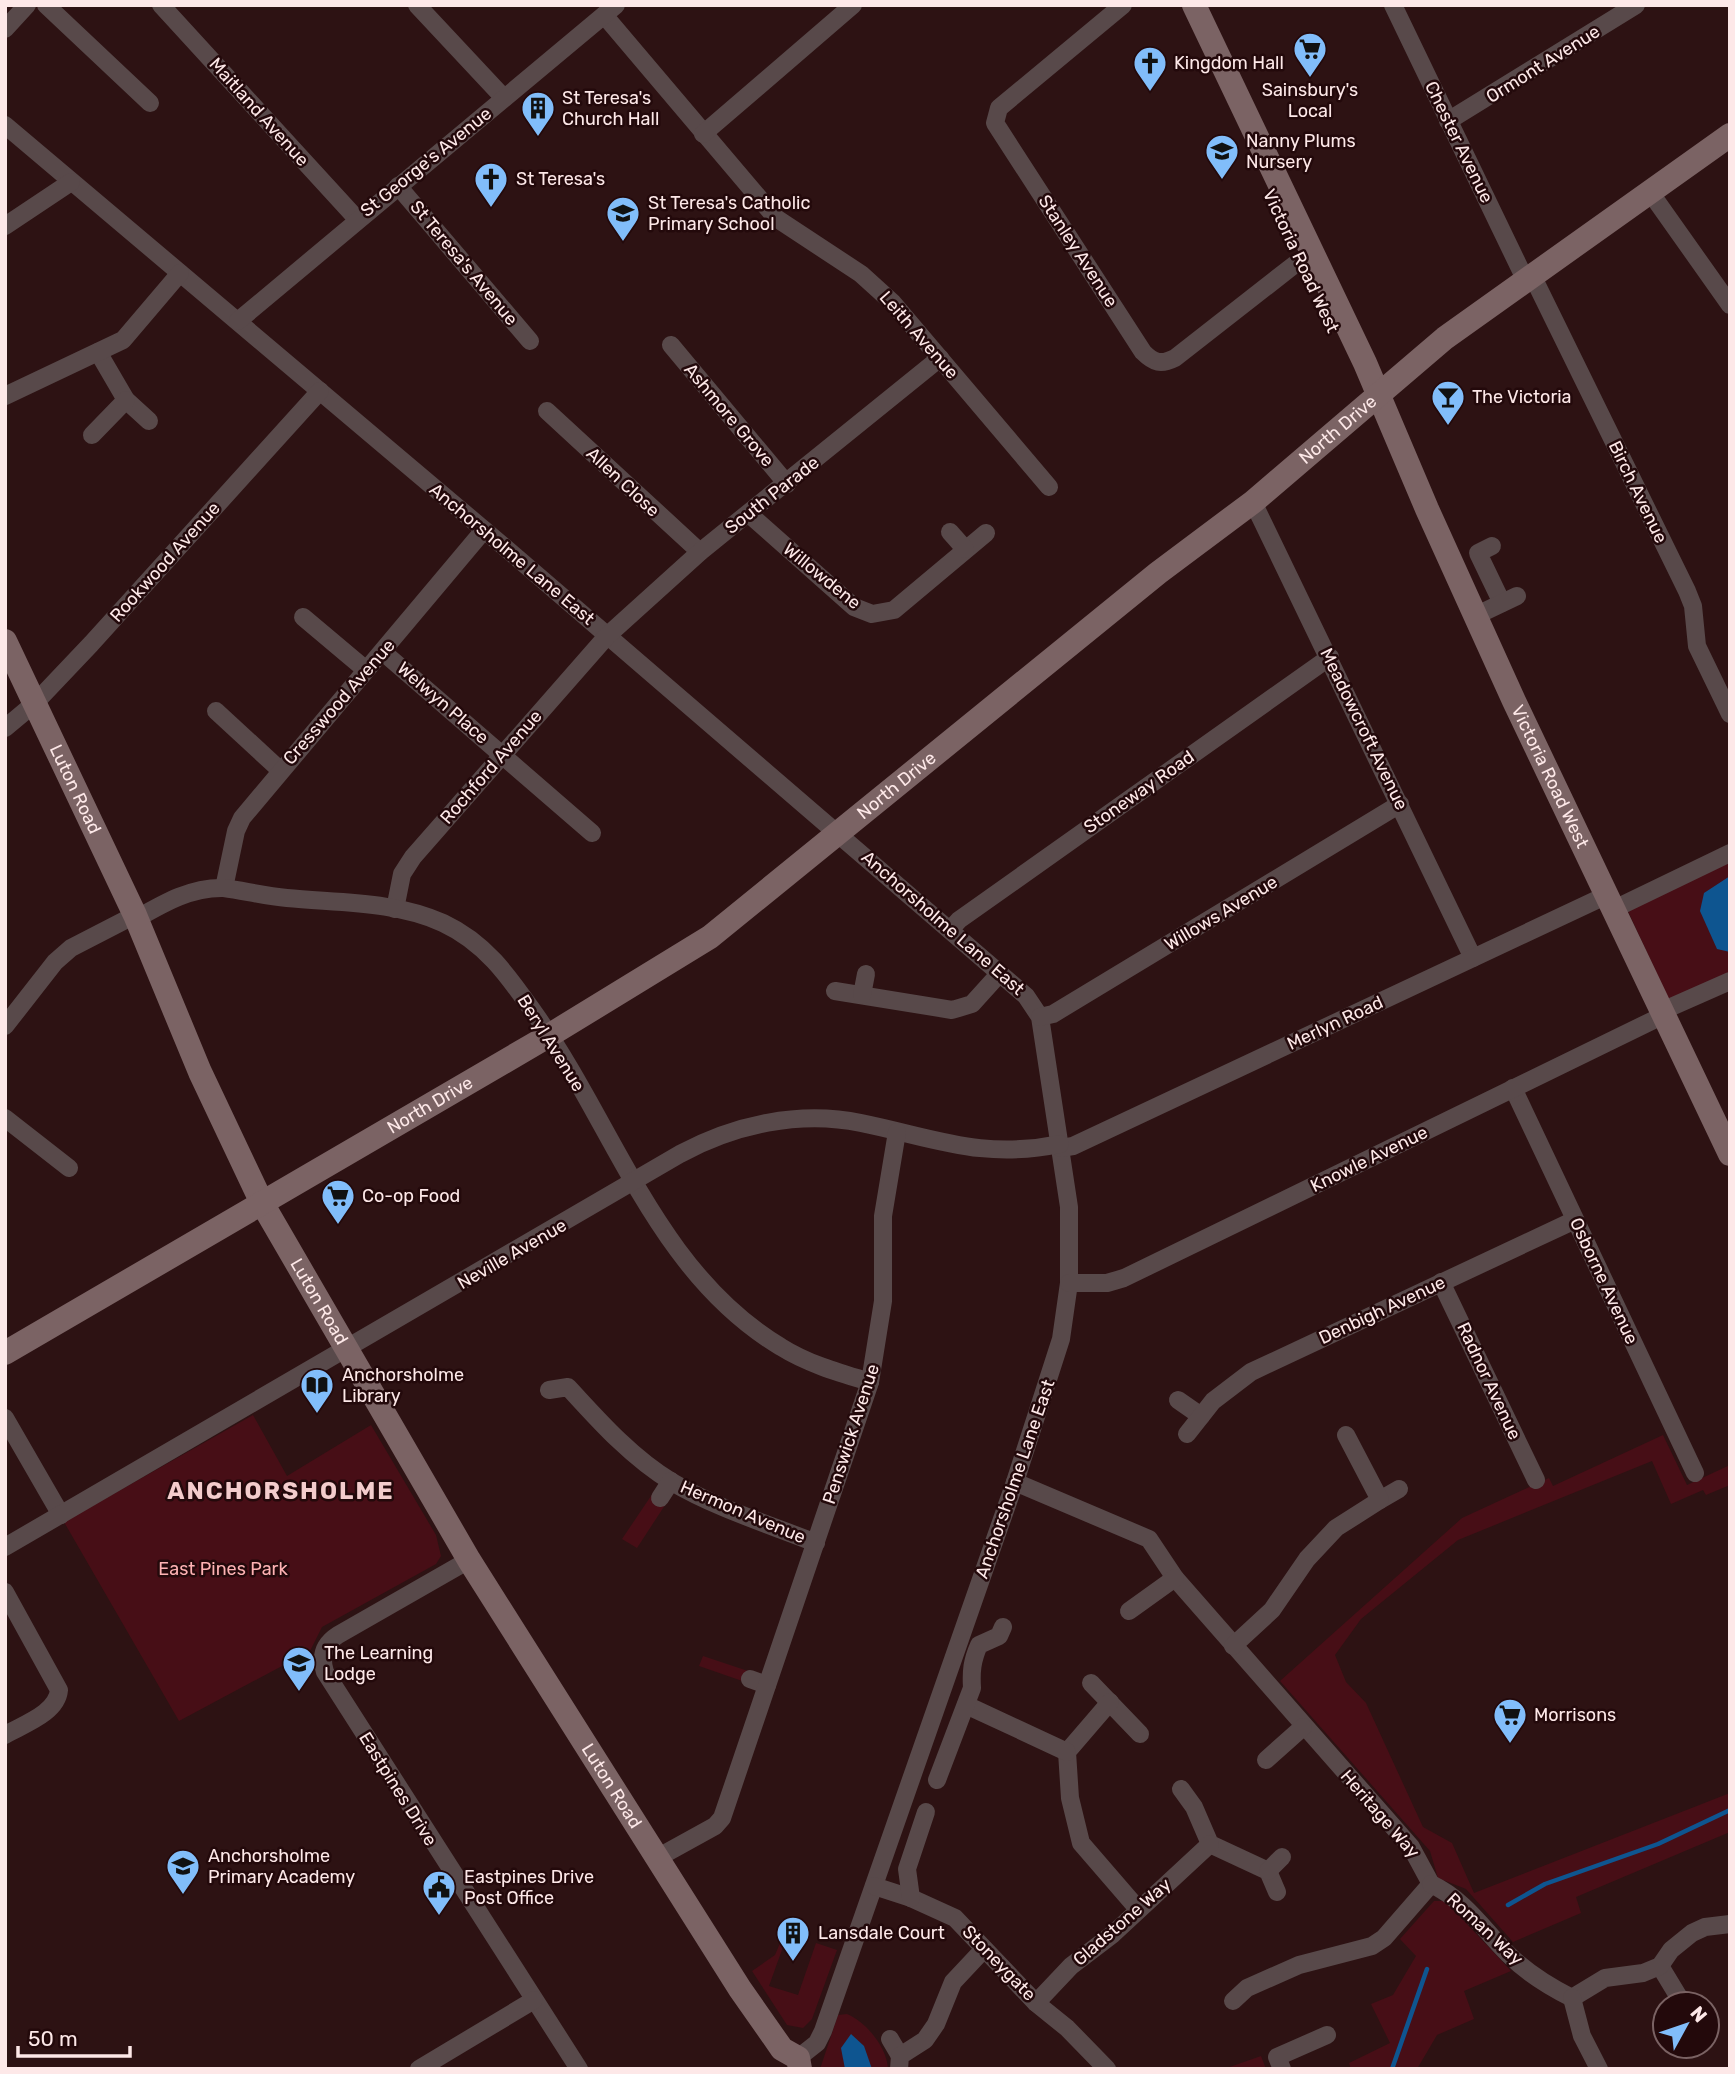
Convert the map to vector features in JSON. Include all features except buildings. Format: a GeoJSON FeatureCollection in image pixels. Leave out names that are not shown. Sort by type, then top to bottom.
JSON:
{"type":"FeatureCollection","features":[{"type":"Feature","properties":{"kind":"street"},"geometry":{"type":"LineString","coordinates":[[5,29],[27,5]]}},
{"type":"Feature","properties":{"kind":"street"},"geometry":{"type":"LineString","coordinates":[[46,5],[150,103]]}},
{"type":"Feature","properties":{"kind":"street","name":"Maitland Avenue"},"geometry":{"type":"LineString","coordinates":[[161,5],[357,219]]}},
{"type":"Feature","properties":{"kind":"street"},"geometry":{"type":"LineString","coordinates":[[417,5],[504,98]]}},
{"type":"Feature","properties":{"kind":"street"},"geometry":{"type":"LineString","coordinates":[[703,134],[853,5]]}},
{"type":"Feature","properties":{"kind":"street","name":"Stanley Avenue"},"geometry":{"type":"LineString","coordinates":[[1123,5],[999,108],[995,123],[1143,352],[1153,361],[1165,363],[1175,358],[1306,259]]}},
{"type":"Feature","properties":{"kind":"street","name":"Chester Avenue"},"geometry":{"type":"LineString","coordinates":[[1393,5],[1448,121],[1528,277]]}},
{"type":"Feature","properties":{"kind":"street","name":"Ormont Avenue"},"geometry":{"type":"LineString","coordinates":[[1448,121],[1636,5]]}},
{"type":"Feature","properties":{"kind":"street","name":"Victoria Road West"},"geometry":{"type":"LineString","coordinates":[[1183,6],[1306,259],[1354,372],[1377,397],[1475,616],[1730,1154]]}},
{"type":"Feature","properties":{"kind":"street","name":"St George's Avenue"},"geometry":{"type":"LineString","coordinates":[[238,321],[610,10]]}},
{"type":"Feature","properties":{"kind":"street","name":"Leith Avenue"},"geometry":{"type":"LineString","coordinates":[[610,10],[703,134],[776,218],[871,282],[893,303],[1049,487]]}},
{"type":"Feature","properties":{"kind":"street","name":"Anchorsholme Lane East"},"geometry":{"type":"LineString","coordinates":[[5,125],[839,834],[1032,1002],[1040,1017],[1069,1207],[1069,1283],[1061,1339],[1015,1482],[823,2031],[817,2043],[799,2064]]}},
{"type":"Feature","properties":{"kind":"street","name":"North Drive"},"geometry":{"type":"LineString","coordinates":[[5,1353],[550,1035],[710,937],[1158,573],[1253,502],[1445,338],[1730,135]]}},
{"type":"Feature","properties":{"kind":"street"},"geometry":{"type":"LineString","coordinates":[[5,226],[71,182]]}},
{"type":"Feature","properties":{"kind":"street","name":"St Teresa's Avenue"},"geometry":{"type":"LineString","coordinates":[[398,186],[530,341]]}},
{"type":"Feature","properties":{"kind":"street"},"geometry":{"type":"LineString","coordinates":[[1650,192],[1730,305]]}},
{"type":"Feature","properties":{"kind":"street"},"geometry":{"type":"LineString","coordinates":[[5,396],[123,340],[180,273]]}},
{"type":"Feature","properties":{"kind":"street","name":"Birch Avenue"},"geometry":{"type":"LineString","coordinates":[[1528,277],[1687,591],[1693,606],[1698,646],[1730,714]]}},
{"type":"Feature","properties":{"kind":"street","name":"Ashmore Grove"},"geometry":{"type":"LineString","coordinates":[[671,345],[787,484]]}},
{"type":"Feature","properties":{"kind":"street"},"geometry":{"type":"LineString","coordinates":[[98,352],[126,400],[149,421]]}},
{"type":"Feature","properties":{"kind":"street","name":"South Parade"},"geometry":{"type":"LineString","coordinates":[[607,636],[700,552],[940,358]]}},
{"type":"Feature","properties":{"kind":"street","name":"Rookwood Avenue"},"geometry":{"type":"LineString","coordinates":[[5,728],[35,703],[320,391]]}},
{"type":"Feature","properties":{"kind":"street"},"geometry":{"type":"LineString","coordinates":[[92,435],[126,400]]}},
{"type":"Feature","properties":{"kind":"street","name":"Allen Close"},"geometry":{"type":"LineString","coordinates":[[547,411],[700,552]]}},
{"type":"Feature","properties":{"kind":"street","name":"Meadowcroft Avenue"},"geometry":{"type":"LineString","coordinates":[[1253,502],[1473,958]]}},
{"type":"Feature","properties":{"kind":"street","name":"Willowdene"},"geometry":{"type":"LineString","coordinates":[[749,514],[854,607],[872,614],[894,610],[986,533]]}},
{"type":"Feature","properties":{"kind":"street","name":"Cresswood Avenue"},"geometry":{"type":"LineString","coordinates":[[224,888],[236,831],[242,818],[484,530]]}},
{"type":"Feature","properties":{"kind":"street"},"geometry":{"type":"LineString","coordinates":[[950,532],[965,549]]}},
{"type":"Feature","properties":{"kind":"street"},"geometry":{"type":"LineString","coordinates":[[1475,616],[1509,600],[1478,553],[1492,546]]}},
{"type":"Feature","properties":{"kind":"street"},"geometry":{"type":"LineString","coordinates":[[303,617],[366,670]]}},
{"type":"Feature","properties":{"kind":"street","name":"Rochford Avenue"},"geometry":{"type":"LineString","coordinates":[[395,909],[402,874],[412,857],[607,636]]}},
{"type":"Feature","properties":{"kind":"street","name":"Luton Road"},"geometry":{"type":"LineString","coordinates":[[5,641],[135,917],[200,1072],[262,1203],[345,1351],[469,1560],[764,2024],[782,2049],[799,2064]]}},
{"type":"Feature","properties":{"kind":"street","name":"Welwyn Place"},"geometry":{"type":"LineString","coordinates":[[383,652],[592,833]]}},
{"type":"Feature","properties":{"kind":"street","name":"Stoneway Road"},"geometry":{"type":"LineString","coordinates":[[950,930],[959,920],[1330,657]]}},
{"type":"Feature","properties":{"kind":"street"},"geometry":{"type":"LineString","coordinates":[[216,711],[280,770]]}},
{"type":"Feature","properties":{"kind":"street","name":"Willows Avenue"},"geometry":{"type":"LineString","coordinates":[[1040,1017],[1053,1014],[1400,804]]}},
{"type":"Feature","properties":{"kind":"street","name":"Merlyn Road"},"geometry":{"type":"LineString","coordinates":[[1061,1146],[1073,1146],[1473,958],[1730,853]]}},
{"type":"Feature","properties":{"kind":"street","name":"Beryl Avenue"},"geometry":{"type":"LineString","coordinates":[[5,1027],[55,962],[86,938],[179,896],[224,888],[395,909],[441,921],[474,940],[501,965],[550,1035],[683,1262],[719,1301],[783,1349],[816,1364],[870,1382]]}},
{"type":"Feature","properties":{"kind":"street"},"geometry":{"type":"LineString","coordinates":[[835,991],[952,1010],[963,1009],[978,999],[999,973]]}},
{"type":"Feature","properties":{"kind":"street"},"geometry":{"type":"LineString","coordinates":[[862,995],[866,974]]}},
{"type":"Feature","properties":{"kind":"street","name":"Knowle Avenue"},"geometry":{"type":"LineString","coordinates":[[1069,1283],[1107,1283],[1124,1278],[1730,981]]}},
{"type":"Feature","properties":{"kind":"street","name":"Osborne Avenue"},"geometry":{"type":"LineString","coordinates":[[1513,1088],[1695,1473]]}},
{"type":"Feature","properties":{"kind":"street"},"geometry":{"type":"LineString","coordinates":[[5,1118],[69,1168]]}},
{"type":"Feature","properties":{"kind":"street","name":"Neville Avenue"},"geometry":{"type":"LineString","coordinates":[[5,1547],[699,1143],[755,1125],[822,1119],[860,1122],[956,1146],[1021,1150],[1061,1146]]}},
{"type":"Feature","properties":{"kind":"street","name":"Penswick Avenue"},"geometry":{"type":"LineString","coordinates":[[657,1858],[706,1831],[722,1818],[759,1682],[816,1543],[870,1382],[883,1301],[883,1216],[897,1132]]}},
{"type":"Feature","properties":{"kind":"street","name":"Denbigh Avenue"},"geometry":{"type":"LineString","coordinates":[[1187,1434],[1224,1391],[1251,1372],[1575,1220]]}},
{"type":"Feature","properties":{"kind":"street","name":"Radnor Avenue"},"geometry":{"type":"LineString","coordinates":[[1441,1282],[1536,1480]]}},
{"type":"Feature","properties":{"kind":"street"},"geometry":{"type":"LineString","coordinates":[[550,1390],[568,1387],[572,1368]]}},
{"type":"Feature","properties":{"kind":"street","name":"Hermon Avenue"},"geometry":{"type":"LineString","coordinates":[[568,1387],[623,1444],[671,1481],[707,1501],[816,1543]]}},
{"type":"Feature","properties":{"kind":"street"},"geometry":{"type":"LineString","coordinates":[[1178,1401],[1201,1416]]}},
{"type":"Feature","properties":{"kind":"street"},"geometry":{"type":"LineString","coordinates":[[5,1418],[61,1515]]}},
{"type":"Feature","properties":{"kind":"street"},"geometry":{"type":"LineString","coordinates":[[1346,1435],[1380,1500]]}},
{"type":"Feature","properties":{"kind":"street","name":"Hermon Avenue"},"geometry":{"type":"LineString","coordinates":[[660,1498],[671,1481]]}},
{"type":"Feature","properties":{"kind":"street","name":"Heritage Way"},"geometry":{"type":"LineString","coordinates":[[1015,1482],[1149,1539],[1175,1578],[1418,1857],[1431,1884]]}},
{"type":"Feature","properties":{"kind":"street"},"geometry":{"type":"LineString","coordinates":[[1233,1646],[1272,1610],[1307,1559],[1336,1528],[1399,1489]]}},
{"type":"Feature","properties":{"kind":"street","name":"Eastpines Drive"},"geometry":{"type":"LineString","coordinates":[[469,1560],[338,1634],[329,1641],[321,1662],[579,2069]]}},
{"type":"Feature","properties":{"kind":"street"},"geometry":{"type":"LineString","coordinates":[[1129,1611],[1175,1578]]}},
{"type":"Feature","properties":{"kind":"street"},"geometry":{"type":"LineString","coordinates":[[5,1592],[59,1690],[58,1699],[52,1707],[5,1735]]}},
{"type":"Feature","properties":{"kind":"street"},"geometry":{"type":"LineString","coordinates":[[937,1780],[972,1688],[970,1672],[976,1651],[982,1643],[999,1636],[1003,1627]]}},
{"type":"Feature","properties":{"kind":"street"},"geometry":{"type":"LineString","coordinates":[[1091,1683],[1140,1734]]}},
{"type":"Feature","properties":{"kind":"street"},"geometry":{"type":"LineString","coordinates":[[1110,1702],[1067,1752],[1070,1798],[1081,1843],[1138,1909]]}},
{"type":"Feature","properties":{"kind":"street"},"geometry":{"type":"LineString","coordinates":[[966,1705],[1067,1752]]}},
{"type":"Feature","properties":{"kind":"street"},"geometry":{"type":"LineString","coordinates":[[1266,1760],[1303,1727]]}},
{"type":"Feature","properties":{"kind":"street"},"geometry":{"type":"LineString","coordinates":[[1181,1789],[1194,1807],[1210,1844],[1268,1871],[1277,1892]]}},
{"type":"Feature","properties":{"kind":"street"},"geometry":{"type":"LineString","coordinates":[[911,1898],[907,1869],[926,1812]]}},
{"type":"Feature","properties":{"kind":"street","name":"Gladstone Way"},"geometry":{"type":"LineString","coordinates":[[1036,2003],[1071,1966],[1113,1934],[1210,1844]]}},
{"type":"Feature","properties":{"kind":"street"},"geometry":{"type":"LineString","coordinates":[[1268,1871],[1282,1857]]}},
{"type":"Feature","properties":{"kind":"street"},"geometry":{"type":"LineString","coordinates":[[1233,2001],[1247,1988],[1300,1965],[1371,1947],[1384,1938],[1431,1884]]}},
{"type":"Feature","properties":{"kind":"street","name":"Roman Way"},"geometry":{"type":"LineString","coordinates":[[1431,1884],[1458,1899],[1510,1956],[1554,1989],[1572,1998]]}},
{"type":"Feature","properties":{"kind":"street","name":"Stoneygate"},"geometry":{"type":"LineString","coordinates":[[874,1886],[911,1898],[955,1918],[1097,2066]]}},
{"type":"Feature","properties":{"kind":"street"},"geometry":{"type":"LineString","coordinates":[[1599,2069],[1582,2036],[1572,1998],[1605,1978],[1643,1973],[1660,1966],[1671,1950],[1692,1933],[1705,1927],[1730,1924]]}},
{"type":"Feature","properties":{"kind":"street"},"geometry":{"type":"LineString","coordinates":[[890,2039],[900,2062],[925,2040],[936,2024],[953,1982],[962,1968],[983,1950]]}},
{"type":"Feature","properties":{"kind":"street"},"geometry":{"type":"LineString","coordinates":[[1660,1966],[1675,1990]]}},
{"type":"Feature","properties":{"kind":"street"},"geometry":{"type":"LineString","coordinates":[[419,2069],[534,2000]]}},
{"type":"Feature","properties":{"kind":"street"},"geometry":{"type":"LineString","coordinates":[[1282,2069],[1277,2057],[1326,2035]]}},
{"type":"Feature","properties":{"kind":"green space"},"geometry":{"type":"Polygon","coordinates":[[[1730,859],[1730,974],[1669,1000],[1627,909],[1730,859]]]}},
{"type":"Feature","properties":{"kind":"green space","name":"East Pines Park"},"geometry":{"type":"Polygon","coordinates":[[[253,1415],[287,1476],[371,1425],[436,1535],[441,1556],[436,1564],[322,1627],[310,1651],[179,1721],[64,1522],[253,1415]]]}},
{"type":"Feature","properties":{"kind":"green space"},"geometry":{"type":"Polygon","coordinates":[[[1663,1435],[1687,1485],[1730,1465],[1730,1485],[1706,1495],[1703,1490],[1671,1504],[1652,1461],[1458,1540],[1361,1619],[1335,1655],[1346,1682],[1366,1703],[1423,1827],[1452,1843],[1474,1893],[1730,1793],[1730,1832],[1576,1897],[1581,1913],[1513,1942],[1466,1889],[1438,1878],[1430,1851],[1280,1681],[1462,1518],[1549,1478],[1553,1486],[1663,1435]]]}},
{"type":"Feature","properties":{"kind":"green space"},"geometry":{"type":"Polygon","coordinates":[[[653,1493],[667,1502],[637,1548],[622,1539],[653,1493]]]}},
{"type":"Feature","properties":{"kind":"green space"},"geometry":{"type":"Polygon","coordinates":[[[703,1656],[751,1672],[748,1683],[699,1666],[703,1656]]]}},
{"type":"Feature","properties":{"kind":"green space"},"geometry":{"type":"Polygon","coordinates":[[[1434,1901],[1444,1901],[1451,1907],[1511,1971],[1464,1991],[1474,2019],[1437,2035],[1417,2069],[1351,2069],[1349,2063],[1390,2043],[1371,2004],[1393,1995],[1416,1956],[1400,1939],[1434,1901]]]}},
{"type":"Feature","properties":{"kind":"green space"},"geometry":{"type":"Polygon","coordinates":[[[785,1931],[788,1933],[769,1986],[798,1995],[816,1943],[837,1950],[812,2019],[803,2028],[787,2025],[752,1971],[775,1955],[785,1931]]]}},
{"type":"Feature","properties":{"kind":"green space"},"geometry":{"type":"Polygon","coordinates":[[[847,2014],[861,2023],[880,2044],[888,2069],[820,2069],[838,2015],[847,2014]]]}},
{"type":"Feature","properties":{"kind":"green space"},"geometry":{"type":"Polygon","coordinates":[[[1261,2056],[1266,2069],[1224,2069],[1261,2056]]]}},
{"type":"Feature","properties":{"kind":"water"},"geometry":{"type":"Polygon","coordinates":[[[1730,876],[1730,952],[1717,949],[1700,911],[1704,893],[1730,876]]]}},
{"type":"Feature","properties":{"kind":"water"},"geometry":{"type":"Polygon","coordinates":[[[851,2034],[864,2046],[872,2069],[845,2069],[841,2048],[851,2034]]]}},
{"type":"Feature","properties":{"kind":"waterway"},"geometry":{"type":"LineString","coordinates":[[1508,1905],[1545,1884],[1658,1844],[1730,1810]]}},
{"type":"Feature","properties":{"kind":"waterway"},"geometry":{"type":"LineString","coordinates":[[1392,2069],[1427,1969]]}},
{"type":"Feature","properties":{"kind":"place","name":"Sainsbury's Local"},"geometry":{"type":"Point","coordinates":[1310,79]}},
{"type":"Feature","properties":{"kind":"place","name":"Kingdom Hall"},"geometry":{"type":"Point","coordinates":[1150,93]}},
{"type":"Feature","properties":{"kind":"place","name":"St Teresa's Church Hall"},"geometry":{"type":"Point","coordinates":[538,138]}},
{"type":"Feature","properties":{"kind":"place","name":"Nanny Plums Nursery"},"geometry":{"type":"Point","coordinates":[1222,181]}},
{"type":"Feature","properties":{"kind":"place","name":"St Teresa's"},"geometry":{"type":"Point","coordinates":[491,209]}},
{"type":"Feature","properties":{"kind":"place","name":"St Teresa's Catholic Primary School"},"geometry":{"type":"Point","coordinates":[623,243]}},
{"type":"Feature","properties":{"kind":"place","name":"The Victoria"},"geometry":{"type":"Point","coordinates":[1448,427]}},
{"type":"Feature","properties":{"kind":"place","name":"Co-op Food"},"geometry":{"type":"Point","coordinates":[338,1226]}},
{"type":"Feature","properties":{"kind":"place","name":"Anchorsholme Library"},"geometry":{"type":"Point","coordinates":[317,1415]}},
{"type":"Feature","properties":{"kind":"place","name":"The Learning Lodge"},"geometry":{"type":"Point","coordinates":[299,1693]}},
{"type":"Feature","properties":{"kind":"place","name":"Morrisons"},"geometry":{"type":"Point","coordinates":[1510,1745]}},
{"type":"Feature","properties":{"kind":"place","name":"Anchorsholme Primary Academy"},"geometry":{"type":"Point","coordinates":[183,1896]}},
{"type":"Feature","properties":{"kind":"place","name":"Eastpines Drive Post Office"},"geometry":{"type":"Point","coordinates":[439,1917]}},
{"type":"Feature","properties":{"kind":"place","name":"Lansdale Court"},"geometry":{"type":"Point","coordinates":[793,1963]}},
{"type":"Feature","properties":{"kind":"district","name":"ANCHORSHOLME"},"geometry":{"type":"Point","coordinates":[281,1491]}}]}
